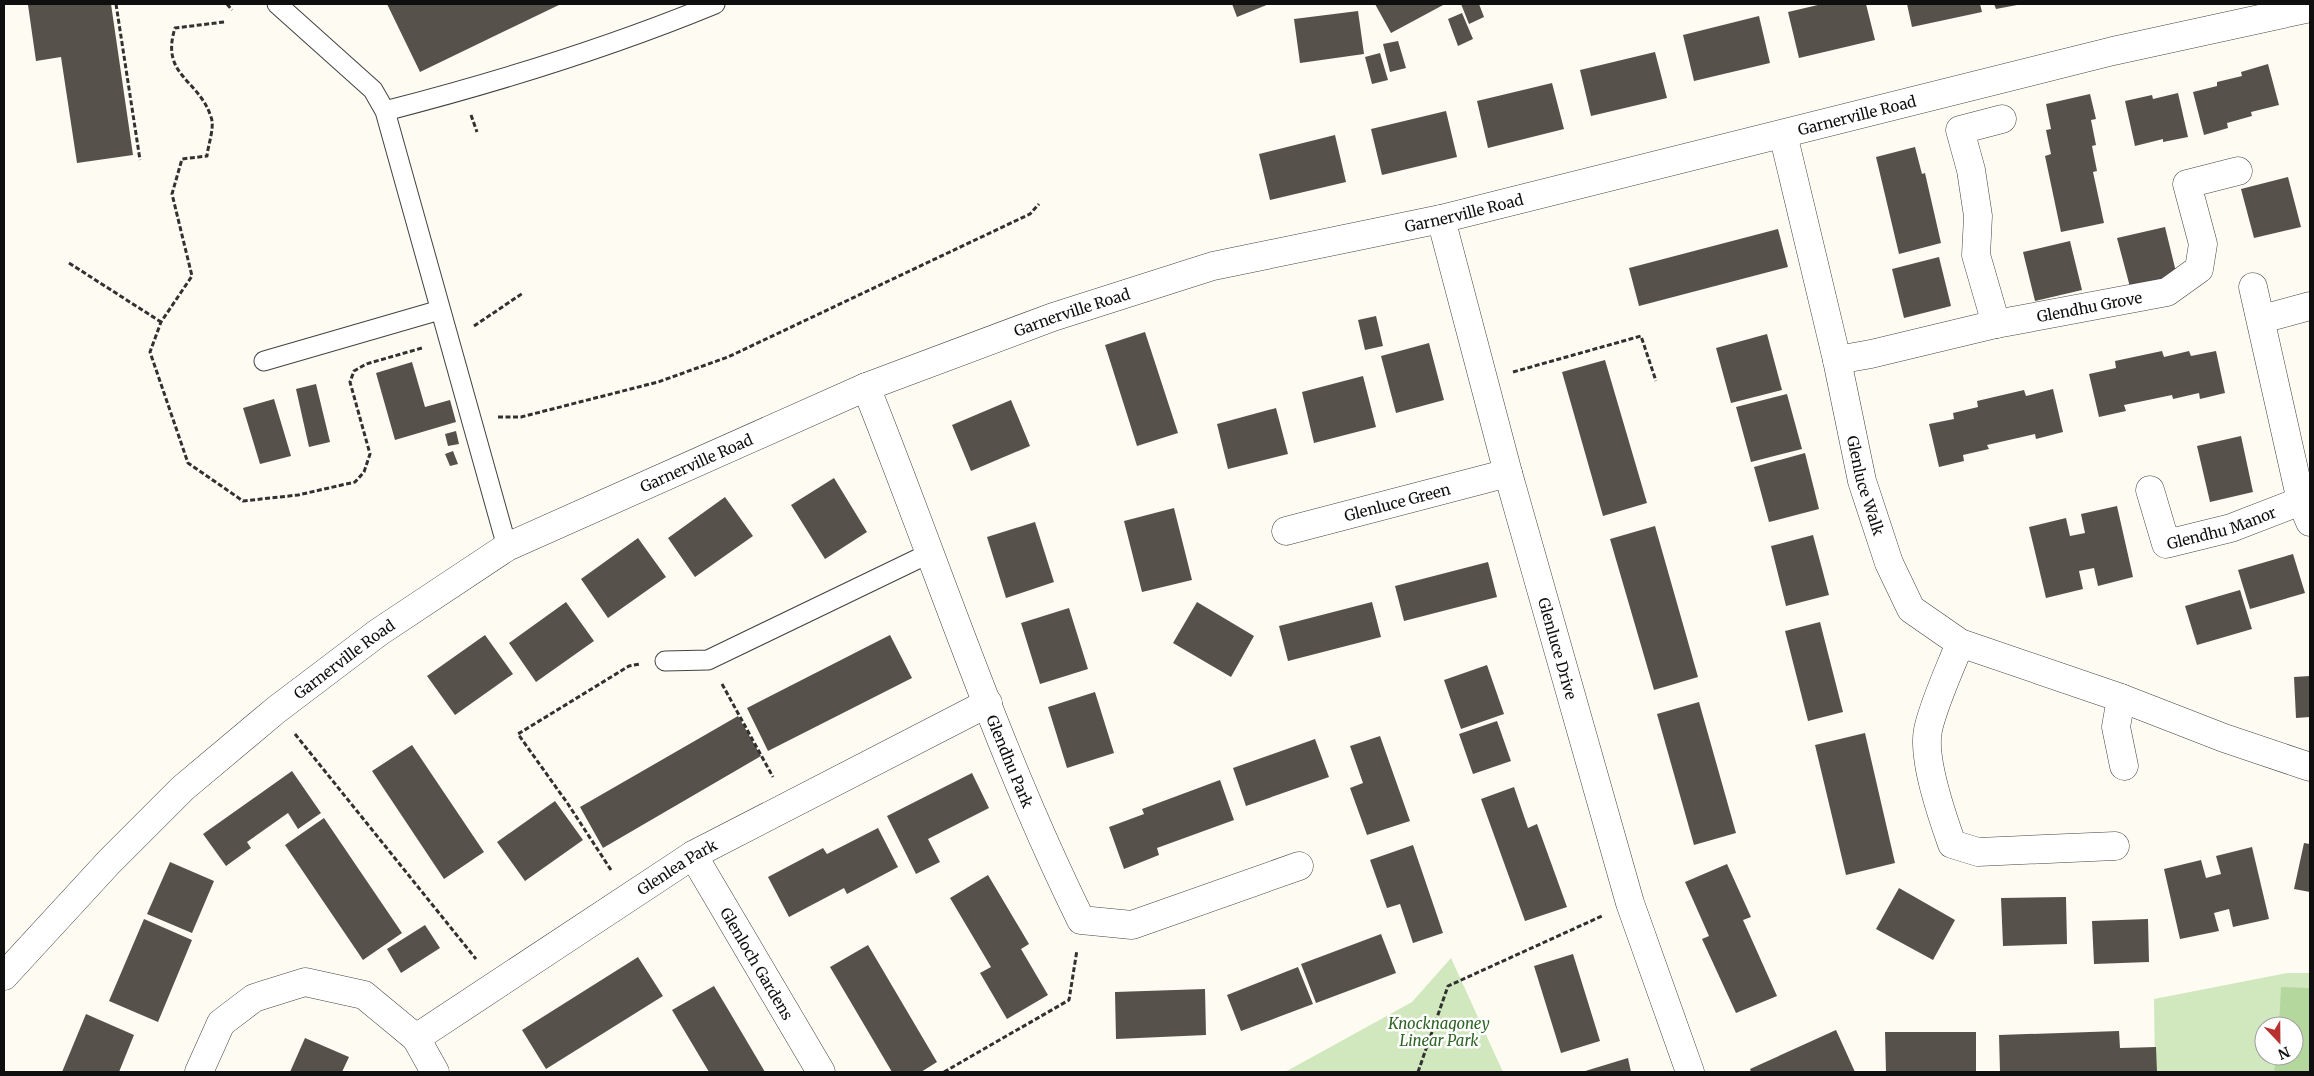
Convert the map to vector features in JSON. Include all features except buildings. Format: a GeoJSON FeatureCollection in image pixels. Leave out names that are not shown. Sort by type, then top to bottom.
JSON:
{"type":"FeatureCollection","features":[{"type":"Feature","properties":{"kind":"street","name":"Garnerville Road"},"geometry":{"type":"LineString","coordinates":[[4,976],[109,862],[183,788],[276,710],[379,632],[507,547],[866,387],[1053,317],[1213,266],[1441,219],[2113,51],[2310,8]]}},
{"type":"Feature","properties":{"kind":"street"},"geometry":{"type":"LineString","coordinates":[[1996,324],[1976,255],[1978,216],[1972,170],[1960,130],[2002,119]]}},
{"type":"Feature","properties":{"kind":"street","name":"Glenluce Walk"},"geometry":{"type":"LineString","coordinates":[[1783,134],[1837,360],[1862,482],[1888,563],[1911,609],[1960,643],[2121,698],[2224,738],[2310,767]]}},
{"type":"Feature","properties":{"kind":"street","name":"Glendhu Grove"},"geometry":{"type":"LineString","coordinates":[[1837,360],[1871,354],[1996,324],[2167,292],[2199,269],[2203,244],[2187,184],[2238,171]]}},
{"type":"Feature","properties":{"kind":"street","name":"Glenluce Drive"},"geometry":{"type":"LineString","coordinates":[[1441,219],[1508,473],[1630,903],[1690,1072]]}},
{"type":"Feature","properties":{"kind":"street","name":"Glendhu Manor"},"geometry":{"type":"LineString","coordinates":[[2150,490],[2166,544],[2306,512],[2253,287]]}},
{"type":"Feature","properties":{"kind":"street"},"geometry":{"type":"LineString","coordinates":[[2262,320],[2310,306]]}},
{"type":"Feature","properties":{"kind":"street","name":"Glendhu Park"},"geometry":{"type":"LineString","coordinates":[[866,387],[988,703],[1056,868],[1081,920]]}},
{"type":"Feature","properties":{"kind":"street","name":"Glenluce Green"},"geometry":{"type":"LineString","coordinates":[[1286,530],[1508,473]]}},
{"type":"Feature","properties":{"kind":"street"},"geometry":{"type":"LineString","coordinates":[[1960,643],[1928,731],[1927,752],[1942,817],[1952,844],[1978,852],[2115,846]]}},
{"type":"Feature","properties":{"kind":"street"},"geometry":{"type":"LineString","coordinates":[[2121,698],[2116,727],[2124,766]]}},
{"type":"Feature","properties":{"kind":"street","name":"Glenlea Park"},"geometry":{"type":"LineString","coordinates":[[416,1038],[692,855],[988,703]]}},
{"type":"Feature","properties":{"kind":"street","name":"Glenloch Gardens"},"geometry":{"type":"LineString","coordinates":[[692,855],[821,1072]]}},
{"type":"Feature","properties":{"kind":"street"},"geometry":{"type":"LineString","coordinates":[[1081,920],[1132,925],[1299,866]]}},
{"type":"Feature","properties":{"kind":"street"},"geometry":{"type":"LineString","coordinates":[[199,1072],[221,1023],[254,998],[305,982],[364,995],[416,1038],[435,1072]]}},
{"type":"Feature","properties":{"kind":"lane"},"geometry":{"type":"LineString","coordinates":[[277,4],[373,90],[385,111],[507,547]]}},
{"type":"Feature","properties":{"kind":"lane"},"geometry":{"type":"LineString","coordinates":[[385,111],[549,66],[634,37],[716,4]]}},
{"type":"Feature","properties":{"kind":"lane"},"geometry":{"type":"LineString","coordinates":[[264,361],[440,310]]}},
{"type":"Feature","properties":{"kind":"lane"},"geometry":{"type":"LineString","coordinates":[[665,661],[708,660],[930,552]]}},
{"type":"Feature","properties":{"kind":"path"},"geometry":{"type":"LineString","coordinates":[[123,4],[116,5],[140,160]]}},
{"type":"Feature","properties":{"kind":"path"},"geometry":{"type":"LineString","coordinates":[[227,4],[232,10]]}},
{"type":"Feature","properties":{"kind":"path"},"geometry":{"type":"LineString","coordinates":[[224,22],[175,28],[171,41],[175,68],[204,100],[212,119],[207,156],[182,159],[172,194],[192,276],[161,322],[150,352],[188,463],[243,500],[298,495],[355,482],[364,472],[370,454],[350,382],[354,371],[366,364],[449,341],[523,294]]}},
{"type":"Feature","properties":{"kind":"path"},"geometry":{"type":"LineString","coordinates":[[473,423],[502,416],[521,417],[649,385],[728,357],[1030,214],[1039,204]]}},
{"type":"Feature","properties":{"kind":"path"},"geometry":{"type":"LineString","coordinates":[[70,263],[161,322]]}},
{"type":"Feature","properties":{"kind":"path"},"geometry":{"type":"LineString","coordinates":[[1483,380],[1641,336],[1656,381]]}},
{"type":"Feature","properties":{"kind":"path"},"geometry":{"type":"LineString","coordinates":[[708,660],[788,806]]}},
{"type":"Feature","properties":{"kind":"path"},"geometry":{"type":"LineString","coordinates":[[628,898],[568,804],[518,734],[629,666],[665,661]]}},
{"type":"Feature","properties":{"kind":"path"},"geometry":{"type":"LineString","coordinates":[[276,710],[497,985]]}},
{"type":"Feature","properties":{"kind":"path"},"geometry":{"type":"LineString","coordinates":[[1418,1072],[1448,986],[1630,903]]}},
{"type":"Feature","properties":{"kind":"path"},"geometry":{"type":"LineString","coordinates":[[944,1072],[1069,1000],[1081,920]]}},
{"type":"Feature","properties":{"kind":"green space","name":"Knocknagoney Linear Park"},"geometry":{"type":"Polygon","coordinates":[[[1451,958],[1503,1072],[1285,1072],[1412,1002],[1451,958]]]}},
{"type":"Feature","properties":{"kind":"green space"},"geometry":{"type":"Polygon","coordinates":[[[2287,973],[2310,973],[2310,1072],[2155,1072],[2154,999],[2287,973]]]}},
{"type":"Feature","properties":{"kind":"green space"},"geometry":{"type":"Polygon","coordinates":[[[2281,987],[2310,988],[2310,1072],[2274,1072],[2275,1066],[2304,1066],[2304,1016],[2280,1016],[2281,987]]]}}]}
